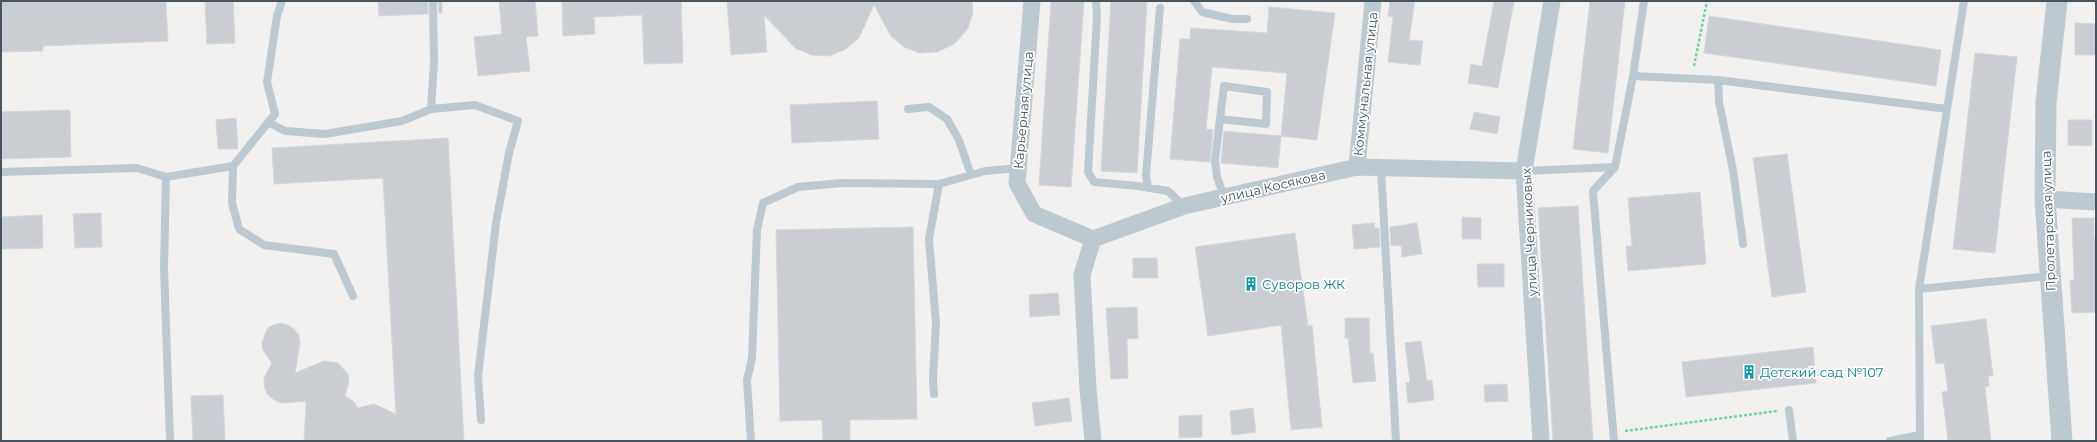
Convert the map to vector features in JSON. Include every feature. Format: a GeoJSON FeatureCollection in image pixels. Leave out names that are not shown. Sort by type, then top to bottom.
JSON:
{"type":"FeatureCollection","features":[{"type":"Feature","properties":{"kind":"street","name":"Карьерная улица"},"geometry":{"type":"LineString","coordinates":[[1032,1],[1017,183],[1034,214],[1093,239]]}},
{"type":"Feature","properties":{"kind":"street","name":"Коммунальная улица"},"geometry":{"type":"LineString","coordinates":[[1357,167],[1373,1]]}},
{"type":"Feature","properties":{"kind":"street","name":"улица Черниковых"},"geometry":{"type":"LineString","coordinates":[[1541,441],[1524,171],[1552,1]]}},
{"type":"Feature","properties":{"kind":"street","name":"Пролетарская улица"},"geometry":{"type":"LineString","coordinates":[[2054,2],[2046,102],[2045,199],[2062,441]]}},
{"type":"Feature","properties":{"kind":"street","name":"улица Косякова"},"geometry":{"type":"LineString","coordinates":[[1093,239],[1184,206],[1357,167],[1524,171]]}},
{"type":"Feature","properties":{"kind":"street"},"geometry":{"type":"LineString","coordinates":[[2045,199],[2096,202]]}},
{"type":"Feature","properties":{"kind":"street"},"geometry":{"type":"LineString","coordinates":[[1093,239],[1082,275],[1088,389],[1093,441]]}},
{"type":"Feature","properties":{"kind":"lane"},"geometry":{"type":"LineString","coordinates":[[282,1],[277,16],[267,82],[275,114],[233,166],[232,203],[239,229],[264,245],[334,254],[353,296]]}},
{"type":"Feature","properties":{"kind":"lane"},"geometry":{"type":"LineString","coordinates":[[431,109],[434,63],[433,1]]}},
{"type":"Feature","properties":{"kind":"lane"},"geometry":{"type":"LineString","coordinates":[[1096,1],[1097,16],[1088,172],[1094,182],[1148,188],[1168,192],[1184,206]]}},
{"type":"Feature","properties":{"kind":"lane"},"geometry":{"type":"LineString","coordinates":[[1194,1],[1202,12],[1232,19],[1247,19]]}},
{"type":"Feature","properties":{"kind":"lane"},"geometry":{"type":"LineString","coordinates":[[1614,437],[1593,191],[1615,167],[1633,76],[1644,1]]}},
{"type":"Feature","properties":{"kind":"lane"},"geometry":{"type":"LineString","coordinates":[[1890,441],[1920,438],[1919,289],[1964,1]]}},
{"type":"Feature","properties":{"kind":"lane"},"geometry":{"type":"LineString","coordinates":[[1148,188],[1146,174],[1160,8]]}},
{"type":"Feature","properties":{"kind":"lane"},"geometry":{"type":"LineString","coordinates":[[1633,76],[1718,80],[1947,109]]}},
{"type":"Feature","properties":{"kind":"lane"},"geometry":{"type":"LineString","coordinates":[[1718,80],[1719,102],[1733,170],[1743,244]]}},
{"type":"Feature","properties":{"kind":"lane"},"geometry":{"type":"LineString","coordinates":[[1220,119],[1266,124],[1267,92],[1224,86],[1215,160],[1217,177],[1224,197]]}},
{"type":"Feature","properties":{"kind":"lane"},"geometry":{"type":"LineString","coordinates":[[268,122],[285,131],[325,134],[402,121],[431,109],[474,106],[518,120],[509,153],[496,223],[478,376],[481,420]]}},
{"type":"Feature","properties":{"kind":"lane"},"geometry":{"type":"LineString","coordinates":[[908,109],[930,107],[947,119],[959,140],[971,175]]}},
{"type":"Feature","properties":{"kind":"lane"},"geometry":{"type":"LineString","coordinates":[[1,172],[137,168],[166,177],[233,166]]}},
{"type":"Feature","properties":{"kind":"lane"},"geometry":{"type":"LineString","coordinates":[[1524,171],[1615,167]]}},
{"type":"Feature","properties":{"kind":"lane"},"geometry":{"type":"LineString","coordinates":[[751,441],[747,380],[752,358],[757,230],[763,204],[798,187],[842,183],[938,184],[985,171],[1018,168]]}},
{"type":"Feature","properties":{"kind":"lane"},"geometry":{"type":"LineString","coordinates":[[1381,168],[1396,441]]}},
{"type":"Feature","properties":{"kind":"lane"},"geometry":{"type":"LineString","coordinates":[[166,177],[164,268],[170,441]]}},
{"type":"Feature","properties":{"kind":"lane"},"geometry":{"type":"LineString","coordinates":[[934,394],[933,378],[936,323],[930,239],[938,184]]}},
{"type":"Feature","properties":{"kind":"lane"},"geometry":{"type":"LineString","coordinates":[[1919,289],[2050,276]]}},
{"type":"Feature","properties":{"kind":"lane"},"geometry":{"type":"LineString","coordinates":[[1789,410],[1793,441]]}},
{"type":"Feature","properties":{"kind":"path"},"geometry":{"type":"LineString","coordinates":[[1691,78],[1707,1]]}},
{"type":"Feature","properties":{"kind":"path"},"geometry":{"type":"LineString","coordinates":[[1614,437],[1789,410]]}},
{"type":"Feature","properties":{"kind":"building"},"geometry":{"type":"Polygon","coordinates":[[[1,1],[166,1],[168,41],[43,46],[43,51],[1,52],[1,1]]]}},
{"type":"Feature","properties":{"kind":"building"},"geometry":{"type":"Polygon","coordinates":[[[205,1],[233,1],[235,43],[207,44],[205,1]]]}},
{"type":"Feature","properties":{"kind":"building"},"geometry":{"type":"Polygon","coordinates":[[[378,1],[428,1],[428,14],[379,16],[378,1]]]}},
{"type":"Feature","properties":{"kind":"building"},"geometry":{"type":"Polygon","coordinates":[[[438,1],[442,1],[442,13],[439,13],[438,1]]]}},
{"type":"Feature","properties":{"kind":"building"},"geometry":{"type":"Polygon","coordinates":[[[499,1],[535,1],[538,36],[526,37],[530,71],[478,76],[474,37],[502,34],[499,1]]]}},
{"type":"Feature","properties":{"kind":"building"},"geometry":{"type":"Polygon","coordinates":[[[562,1],[681,1],[683,63],[644,64],[642,15],[594,17],[595,34],[563,36],[562,1]]]}},
{"type":"Feature","properties":{"kind":"building"},"geometry":{"type":"Polygon","coordinates":[[[727,1],[972,1],[973,13],[967,30],[954,44],[937,52],[920,53],[904,47],[891,36],[874,5],[859,38],[846,49],[829,56],[811,55],[795,48],[764,15],[767,52],[731,55],[727,1]]]}},
{"type":"Feature","properties":{"kind":"building"},"geometry":{"type":"Polygon","coordinates":[[[1051,1],[1084,1],[1071,187],[1039,185],[1051,1]]]}},
{"type":"Feature","properties":{"kind":"building"},"geometry":{"type":"Polygon","coordinates":[[[1111,1],[1147,2],[1137,173],[1101,171],[1111,1]]]}},
{"type":"Feature","properties":{"kind":"building"},"geometry":{"type":"Polygon","coordinates":[[[1390,1],[1415,1],[1409,40],[1423,41],[1420,65],[1388,62],[1393,17],[1388,16],[1390,1]]]}},
{"type":"Feature","properties":{"kind":"building"},"geometry":{"type":"Polygon","coordinates":[[[1494,1],[1514,1],[1498,88],[1468,83],[1471,64],[1482,66],[1494,1]]]}},
{"type":"Feature","properties":{"kind":"building"},"geometry":{"type":"Polygon","coordinates":[[[1590,1],[1625,1],[1608,153],[1573,149],[1590,1]]]}},
{"type":"Feature","properties":{"kind":"building"},"geometry":{"type":"Polygon","coordinates":[[[1269,7],[1335,13],[1317,140],[1281,136],[1287,73],[1212,67],[1206,129],[1213,130],[1210,162],[1170,159],[1180,39],[1190,39],[1191,28],[1267,33],[1269,7]]]}},
{"type":"Feature","properties":{"kind":"building"},"geometry":{"type":"Polygon","coordinates":[[[1709,16],[1941,50],[1936,86],[1704,53],[1709,16]]]}},
{"type":"Feature","properties":{"kind":"building"},"geometry":{"type":"Polygon","coordinates":[[[2075,23],[2096,24],[2096,55],[2075,55],[2075,23]]]}},
{"type":"Feature","properties":{"kind":"building"},"geometry":{"type":"Polygon","coordinates":[[[1975,53],[2017,57],[1995,253],[1953,249],[1975,53]]]}},
{"type":"Feature","properties":{"kind":"building"},"geometry":{"type":"Polygon","coordinates":[[[877,101],[879,139],[792,143],[790,105],[877,101]]]}},
{"type":"Feature","properties":{"kind":"building"},"geometry":{"type":"Polygon","coordinates":[[[70,110],[71,157],[1,159],[1,112],[70,110]]]}},
{"type":"Feature","properties":{"kind":"building"},"geometry":{"type":"Polygon","coordinates":[[[1474,112],[1500,117],[1497,134],[1470,129],[1474,112]]]}},
{"type":"Feature","properties":{"kind":"building"},"geometry":{"type":"Polygon","coordinates":[[[236,118],[238,149],[218,149],[216,120],[236,118]]]}},
{"type":"Feature","properties":{"kind":"building"},"geometry":{"type":"Polygon","coordinates":[[[2068,120],[2092,120],[2092,146],[2068,145],[2068,120]]]}},
{"type":"Feature","properties":{"kind":"building"},"geometry":{"type":"Polygon","coordinates":[[[1224,131],[1281,136],[1278,168],[1221,163],[1224,131]]]}},
{"type":"Feature","properties":{"kind":"building"},"geometry":{"type":"Polygon","coordinates":[[[448,138],[464,441],[304,441],[306,401],[282,403],[274,400],[267,394],[264,386],[264,378],[272,363],[263,350],[262,343],[267,329],[273,325],[281,323],[288,325],[299,335],[300,343],[295,373],[324,361],[338,363],[348,374],[349,382],[345,396],[353,401],[358,408],[374,404],[396,414],[383,178],[274,184],[272,148],[448,138]]]}},
{"type":"Feature","properties":{"kind":"building"},"geometry":{"type":"Polygon","coordinates":[[[1787,154],[1806,292],[1772,297],[1753,158],[1787,154]]]}},
{"type":"Feature","properties":{"kind":"building"},"geometry":{"type":"Polygon","coordinates":[[[1700,192],[1706,264],[1628,271],[1626,246],[1632,246],[1628,198],[1700,192]]]}},
{"type":"Feature","properties":{"kind":"building"},"geometry":{"type":"Polygon","coordinates":[[[1578,206],[1593,441],[1553,441],[1538,208],[1578,206]]]}},
{"type":"Feature","properties":{"kind":"building"},"geometry":{"type":"Polygon","coordinates":[[[101,213],[102,247],[75,248],[73,214],[101,213]]]}},
{"type":"Feature","properties":{"kind":"building"},"geometry":{"type":"Polygon","coordinates":[[[42,215],[43,248],[1,249],[1,217],[42,215]]]}},
{"type":"Feature","properties":{"kind":"building"},"geometry":{"type":"Polygon","coordinates":[[[1462,217],[1481,218],[1481,239],[1462,239],[1462,217]]]}},
{"type":"Feature","properties":{"kind":"building"},"geometry":{"type":"Polygon","coordinates":[[[2072,218],[2094,218],[2094,236],[2096,236],[2096,312],[2072,313],[2070,280],[2074,280],[2072,218]]]}},
{"type":"Feature","properties":{"kind":"building"},"geometry":{"type":"Polygon","coordinates":[[[1374,223],[1375,228],[1379,228],[1380,247],[1354,249],[1352,225],[1374,223]]]}},
{"type":"Feature","properties":{"kind":"building"},"geometry":{"type":"Polygon","coordinates":[[[1417,223],[1422,254],[1402,257],[1401,245],[1391,246],[1390,227],[1417,223]]]}},
{"type":"Feature","properties":{"kind":"building"},"geometry":{"type":"Polygon","coordinates":[[[913,227],[917,419],[850,420],[850,441],[823,441],[822,420],[780,421],[776,230],[913,227]]]}},
{"type":"Feature","properties":{"kind":"building","name":"Суворов ЖК"},"geometry":{"type":"Polygon","coordinates":[[[1295,233],[1308,326],[1312,325],[1322,427],[1291,430],[1281,325],[1208,336],[1195,247],[1295,233]]]}},
{"type":"Feature","properties":{"kind":"building"},"geometry":{"type":"Polygon","coordinates":[[[1133,258],[1157,258],[1158,278],[1133,278],[1133,258]]]}},
{"type":"Feature","properties":{"kind":"building"},"geometry":{"type":"Polygon","coordinates":[[[1477,264],[1504,264],[1504,287],[1478,287],[1477,264]]]}},
{"type":"Feature","properties":{"kind":"building"},"geometry":{"type":"Polygon","coordinates":[[[1058,293],[1060,315],[1030,317],[1029,295],[1058,293]]]}},
{"type":"Feature","properties":{"kind":"building"},"geometry":{"type":"Polygon","coordinates":[[[1137,307],[1138,338],[1127,339],[1128,378],[1111,379],[1106,308],[1137,307]]]}},
{"type":"Feature","properties":{"kind":"building"},"geometry":{"type":"Polygon","coordinates":[[[1345,318],[1369,318],[1370,353],[1373,353],[1376,381],[1353,383],[1348,338],[1345,338],[1345,318]]]}},
{"type":"Feature","properties":{"kind":"building"},"geometry":{"type":"Polygon","coordinates":[[[1986,319],[1993,376],[1988,376],[1989,386],[1985,387],[1991,441],[1948,441],[1942,392],[1948,391],[1944,363],[1936,364],[1931,326],[1986,319]]]}},
{"type":"Feature","properties":{"kind":"building"},"geometry":{"type":"Polygon","coordinates":[[[1421,341],[1427,381],[1432,380],[1434,400],[1408,403],[1406,383],[1410,382],[1405,343],[1421,341]]]}},
{"type":"Feature","properties":{"kind":"building","name":"Детский сад №107"},"geometry":{"type":"Polygon","coordinates":[[[1813,347],[1816,383],[1686,397],[1682,362],[1813,347]]]}},
{"type":"Feature","properties":{"kind":"building"},"geometry":{"type":"Polygon","coordinates":[[[1507,384],[1508,401],[1485,402],[1484,385],[1507,384]]]}},
{"type":"Feature","properties":{"kind":"building"},"geometry":{"type":"Polygon","coordinates":[[[223,395],[225,441],[193,441],[191,396],[223,395]]]}},
{"type":"Feature","properties":{"kind":"building"},"geometry":{"type":"Polygon","coordinates":[[[1069,398],[1072,421],[1035,426],[1032,403],[1069,398]]]}},
{"type":"Feature","properties":{"kind":"building"},"geometry":{"type":"Polygon","coordinates":[[[1253,408],[1256,432],[1232,435],[1230,411],[1253,408]]]}},
{"type":"Feature","properties":{"kind":"building"},"geometry":{"type":"Polygon","coordinates":[[[1202,415],[1202,437],[1179,438],[1179,416],[1202,415]]]}},
{"type":"Feature","properties":{"kind":"place","name":"Суворов ЖК"},"geometry":{"type":"Point","coordinates":[1251,284]}},
{"type":"Feature","properties":{"kind":"place","name":"Детский сад №107"},"geometry":{"type":"Point","coordinates":[1749,372]}}]}
